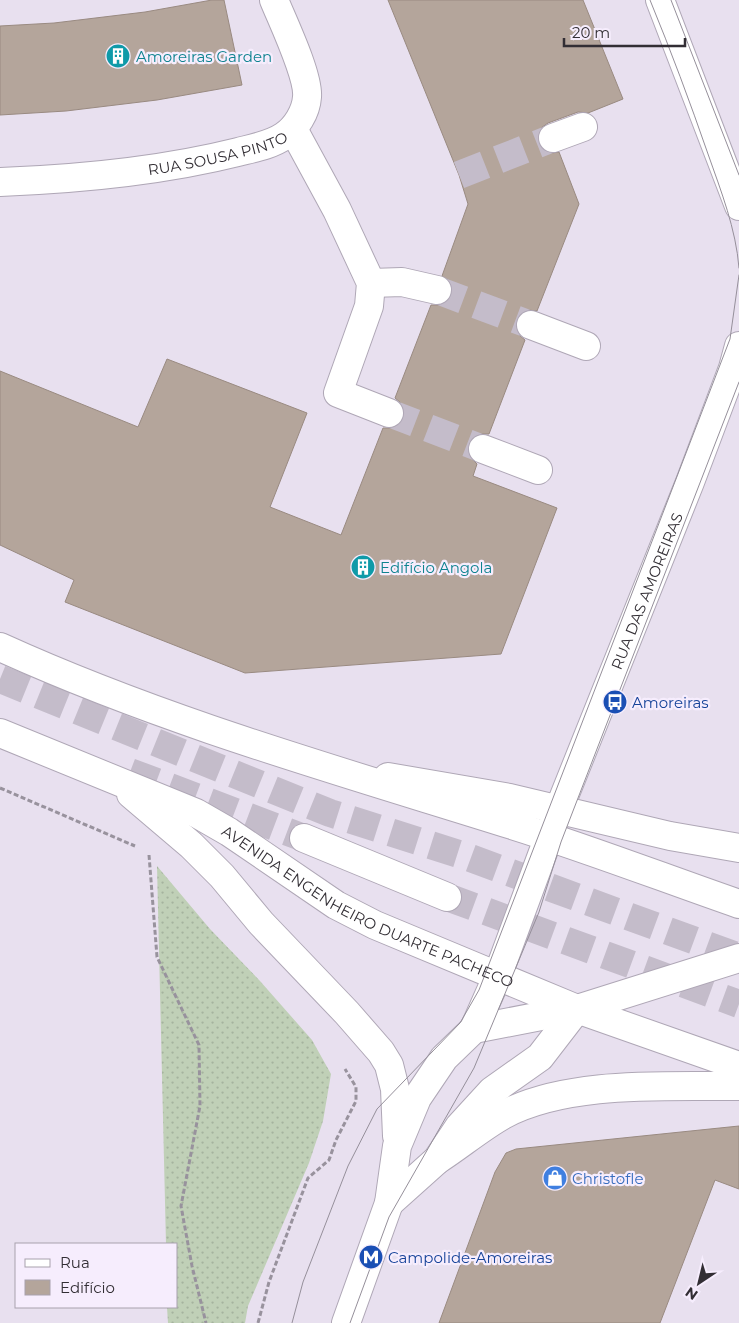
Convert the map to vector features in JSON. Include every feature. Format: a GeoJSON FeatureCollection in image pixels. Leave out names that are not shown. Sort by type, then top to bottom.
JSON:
{"type":"FeatureCollection","features":[{"type":"Feature","properties":{"kind":"main road","name":"RUA SOUSA PINTO"},"geometry":{"type":"LineString","coordinates":[[0,182],[115,173],[208,160],[270,144],[294,128],[301,116],[307,97],[304,76],[274,0]]}},
{"type":"Feature","properties":{"kind":"main road"},"geometry":{"type":"LineString","coordinates":[[660,0],[739,206]]}},
{"type":"Feature","properties":{"kind":"main road"},"geometry":{"type":"LineString","coordinates":[[553,138],[583,127]]}},
{"type":"Feature","properties":{"kind":"main road"},"geometry":{"type":"LineString","coordinates":[[294,128],[371,283],[369,306],[338,393],[389,413]]}},
{"type":"Feature","properties":{"kind":"main road"},"geometry":{"type":"LineString","coordinates":[[371,283],[402,282],[437,290]]}},
{"type":"Feature","properties":{"kind":"main road"},"geometry":{"type":"LineString","coordinates":[[531,325],[586,346]]}},
{"type":"Feature","properties":{"kind":"main road","name":"RUA DAS AMOREIRAS"},"geometry":{"type":"LineString","coordinates":[[474,1029],[497,977],[559,809],[690,482],[733,368],[739,346]]}},
{"type":"Feature","properties":{"kind":"main road"},"geometry":{"type":"LineString","coordinates":[[483,449],[538,470]]}},
{"type":"Feature","properties":{"kind":"main road"},"geometry":{"type":"LineString","coordinates":[[0,647],[120,696],[319,766],[549,837],[739,904]]}},
{"type":"Feature","properties":{"kind":"main road","name":"AVENIDA ENGENHEIRO DUARTE PACHECO"},"geometry":{"type":"LineString","coordinates":[[0,734],[196,813],[229,832],[306,886],[352,913],[421,946],[577,1009],[739,1066]]}},
{"type":"Feature","properties":{"kind":"main road"},"geometry":{"type":"LineString","coordinates":[[319,766],[510,798],[670,836],[739,848]]}},
{"type":"Feature","properties":{"kind":"main road"},"geometry":{"type":"LineString","coordinates":[[116,782],[192,845],[381,1052],[389,1064],[395,1089],[397,1146],[389,1202],[346,1323]]}},
{"type":"Feature","properties":{"kind":"main road","name":"AVENIDA ENGENHEIRO DUARTE PACHECO"},"geometry":{"type":"LineString","coordinates":[[304,838],[447,897]]}},
{"type":"Feature","properties":{"kind":"main road"},"geometry":{"type":"LineString","coordinates":[[397,1146],[417,1098],[444,1058],[474,1029],[577,1009],[739,958]]}},
{"type":"Feature","properties":{"kind":"main road"},"geometry":{"type":"LineString","coordinates":[[438,1160],[459,1127],[492,1091],[540,1056],[577,1009]]}},
{"type":"Feature","properties":{"kind":"main road"},"geometry":{"type":"LineString","coordinates":[[389,1202],[438,1160],[504,1115],[551,1098],[625,1087],[739,1086]]}},
{"type":"Feature","properties":{"kind":"path"},"geometry":{"type":"LineString","coordinates":[[0,788],[140,848]]}},
{"type":"Feature","properties":{"kind":"path"},"geometry":{"type":"LineString","coordinates":[[156,857],[149,852],[157,957],[199,1045],[200,1106],[181,1206],[192,1266],[206,1323]]}},
{"type":"Feature","properties":{"kind":"path"},"geometry":{"type":"LineString","coordinates":[[258,1323],[268,1282],[308,1178],[329,1160],[336,1140],[356,1102],[356,1087],[351,1076],[339,1061]]}},
{"type":"Feature","properties":{"kind":"green space"},"geometry":{"type":"Polygon","coordinates":[[[157,866],[210,929],[260,981],[312,1040],[331,1074],[323,1121],[309,1163],[248,1306],[245,1323],[168,1323],[167,1308],[178,1308],[178,1243],[166,1243],[157,866]]]}},
{"type":"Feature","properties":{"kind":"building","name":"Amoreiras Garden"},"geometry":{"type":"Polygon","coordinates":[[[212,0],[224,0],[242,85],[157,100],[66,111],[0,115],[0,26],[54,23],[145,12],[212,0]]]}},
{"type":"Feature","properties":{"kind":"building"},"geometry":{"type":"Polygon","coordinates":[[[388,0],[583,0],[623,99],[588,113],[578,112],[548,123],[541,128],[538,135],[538,143],[543,150],[551,153],[559,152],[579,204],[537,311],[528,310],[517,319],[516,328],[519,335],[525,340],[489,434],[481,434],[474,437],[468,444],[468,452],[477,464],[473,476],[557,508],[501,654],[245,673],[65,602],[74,580],[0,545],[0,371],[138,427],[167,359],[307,413],[270,507],[341,535],[383,428],[392,428],[399,425],[403,419],[404,410],[401,403],[395,398],[431,305],[442,305],[449,300],[452,294],[452,285],[442,276],[468,204],[459,175],[388,0]]]}},
{"type":"Feature","properties":{"kind":"building"},"geometry":{"type":"Polygon","coordinates":[[[739,1126],[739,1189],[715,1180],[660,1323],[439,1323],[495,1172],[506,1153],[516,1149],[739,1126]]]}},
{"type":"Feature","properties":{"kind":"tunnel"},"geometry":{"type":"LineString","coordinates":[[459,175],[553,138]]}},
{"type":"Feature","properties":{"kind":"tunnel"},"geometry":{"type":"LineString","coordinates":[[437,290],[531,325]]}},
{"type":"Feature","properties":{"kind":"tunnel"},"geometry":{"type":"LineString","coordinates":[[389,413],[483,449]]}},
{"type":"Feature","properties":{"kind":"tunnel"},"geometry":{"type":"LineString","coordinates":[[0,679],[330,813],[462,855],[739,957]]}},
{"type":"Feature","properties":{"kind":"tunnel"},"geometry":{"type":"LineString","coordinates":[[130,772],[304,838]]}},
{"type":"Feature","properties":{"kind":"tunnel"},"geometry":{"type":"LineString","coordinates":[[447,897],[739,1004]]}},
{"type":"Feature","properties":{"kind":"tram line"},"geometry":{"type":"LineString","coordinates":[[650,0],[723,196],[735,239],[739,268]]}},
{"type":"Feature","properties":{"kind":"tram line"},"geometry":{"type":"LineString","coordinates":[[671,0],[739,175]]}},
{"type":"Feature","properties":{"kind":"tram line"},"geometry":{"type":"LineString","coordinates":[[292,1323],[303,1282],[348,1166],[377,1109],[460,1023],[479,990],[730,339],[739,275]]}},
{"type":"Feature","properties":{"kind":"tram line"},"geometry":{"type":"LineString","coordinates":[[350,1323],[389,1217],[474,1068],[539,912],[561,842],[739,382]]}},
{"type":"Feature","properties":{"kind":"place","name":"Amoreiras Garden"},"geometry":{"type":"Point","coordinates":[118,56]}},
{"type":"Feature","properties":{"kind":"place","name":"Edifício Angola"},"geometry":{"type":"Point","coordinates":[363,567]}},
{"type":"Feature","properties":{"kind":"place","name":"Amoreiras"},"geometry":{"type":"Point","coordinates":[615,702]}},
{"type":"Feature","properties":{"kind":"place","name":"Christofle"},"geometry":{"type":"Point","coordinates":[555,1178]}},
{"type":"Feature","properties":{"kind":"place","name":"Campolide-Amoreiras"},"geometry":{"type":"Point","coordinates":[371,1257]}}]}
